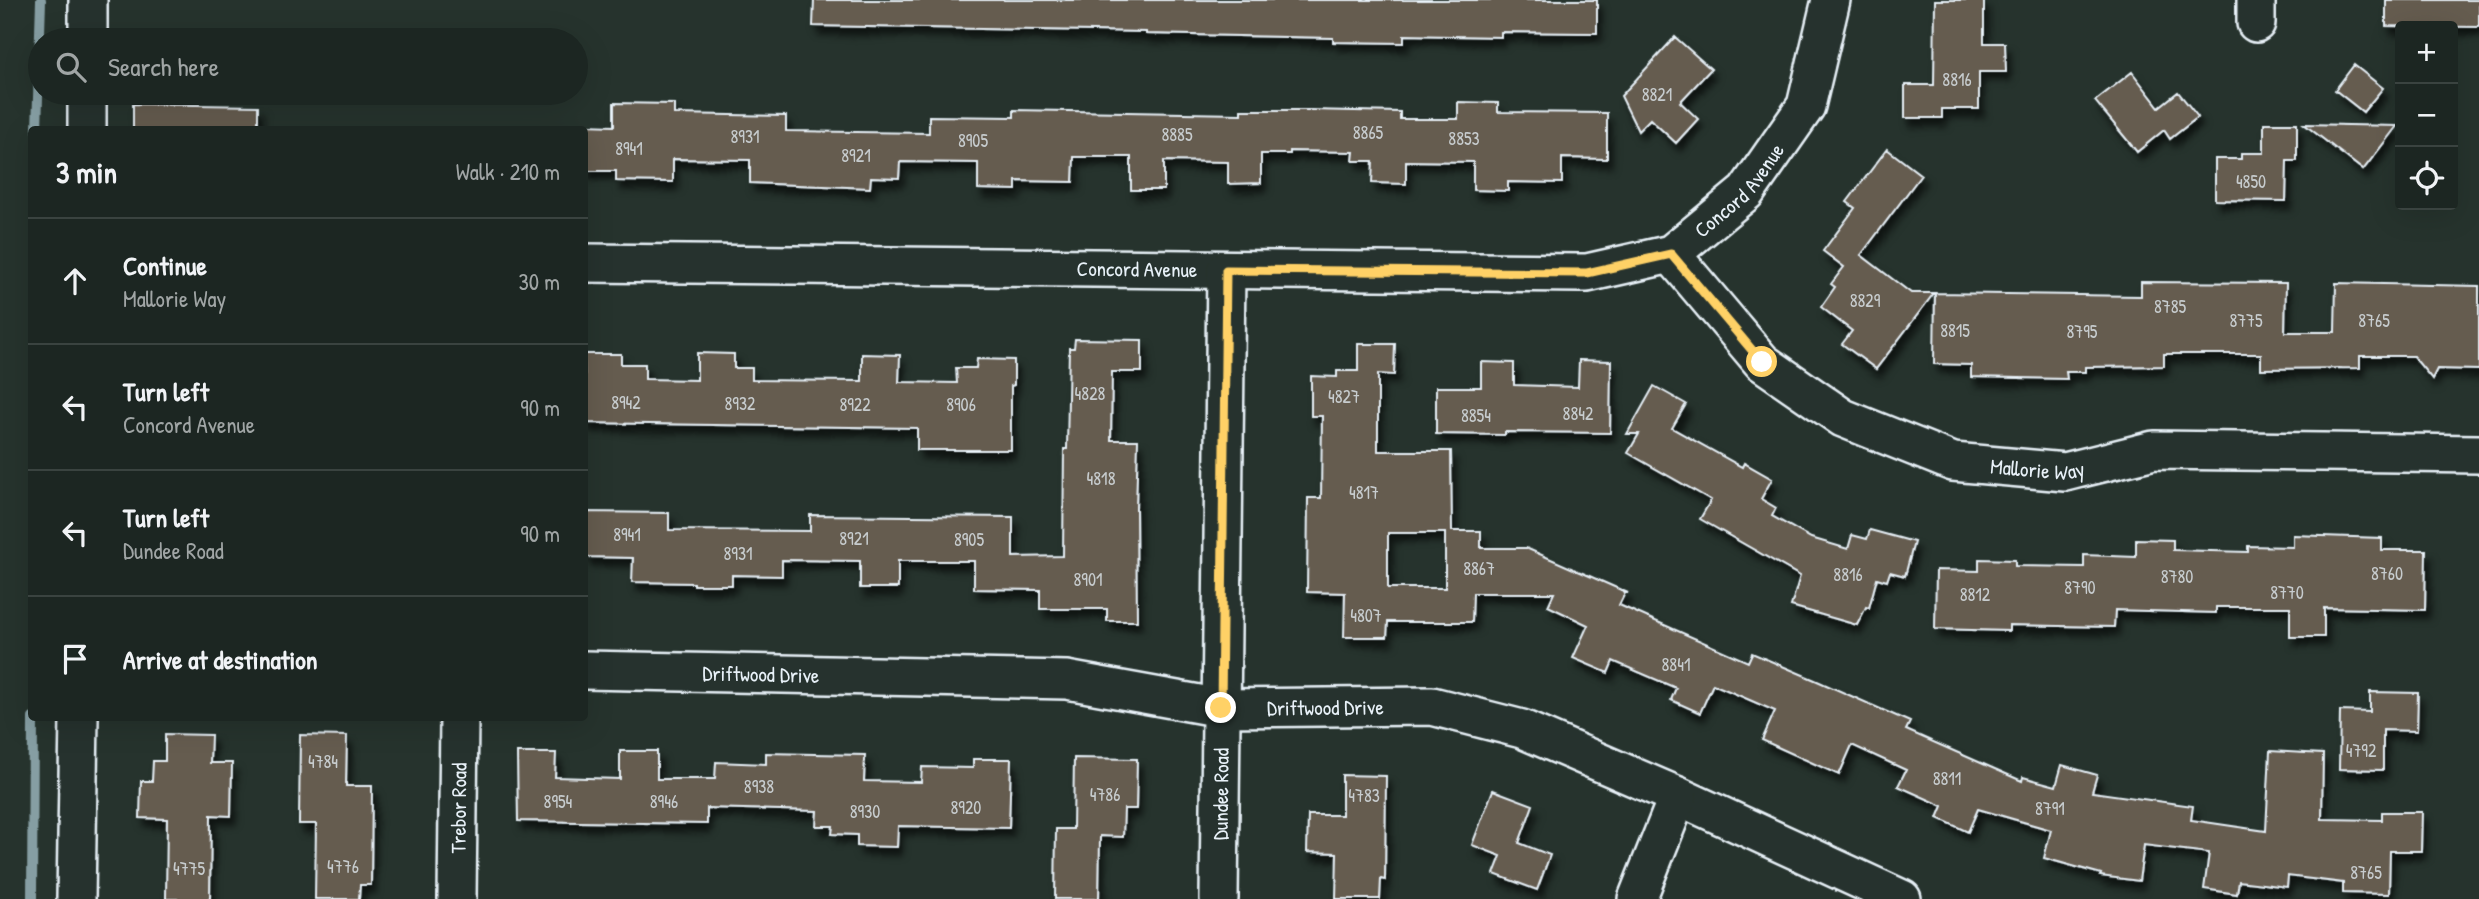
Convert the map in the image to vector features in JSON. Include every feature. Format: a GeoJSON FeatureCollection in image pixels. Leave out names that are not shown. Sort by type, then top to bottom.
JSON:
{"type":"FeatureCollection","features":[{"type":"Feature","properties":{"kind":"street"},"geometry":{"type":"LineString","coordinates":[[88,0],[88,28]]}},
{"type":"Feature","properties":{"kind":"street","name":"Concord Avenue"},"geometry":{"type":"LineString","coordinates":[[588,263],[1587,273],[1671,254],[1746,192],[1806,106],[1831,0]]}},
{"type":"Feature","properties":{"kind":"street"},"geometry":{"type":"LineString","coordinates":[[86,126],[87,105]]}},
{"type":"Feature","properties":{"kind":"street","name":"Mallorie Way"},"geometry":{"type":"LineString","coordinates":[[1671,254],[1762,362],[1843,418],[1953,462],[2065,472],[2154,450],[2479,454]]}},
{"type":"Feature","properties":{"kind":"street","name":"Dundee Road"},"geometry":{"type":"LineString","coordinates":[[1219,899],[1226,270]]}},
{"type":"Feature","properties":{"kind":"street","name":"Driftwood Drive"},"geometry":{"type":"LineString","coordinates":[[588,670],[1067,680],[1221,708],[1433,706],[1522,729],[1678,796],[1902,899]]}},
{"type":"Feature","properties":{"kind":"street"},"geometry":{"type":"LineString","coordinates":[[76,899],[79,721]]}},
{"type":"Feature","properties":{"kind":"street","name":"Trebor Road"},"geometry":{"type":"LineString","coordinates":[[457,899],[459,721]]}},
{"type":"Feature","properties":{"kind":"street"},"geometry":{"type":"LineString","coordinates":[[1637,899],[1678,796]]}},
{"type":"Feature","properties":{"kind":"building"},"geometry":{"type":"Polygon","coordinates":[[[814,0],[1597,0],[1597,33],[1501,32],[1501,37],[1404,35],[1404,43],[1146,32],[813,26],[814,0]]]}},
{"type":"Feature","properties":{"kind":"building"},"geometry":{"type":"Polygon","coordinates":[[[1935,0],[1984,0],[1984,43],[2005,43],[2006,72],[1979,72],[1979,109],[1942,109],[1942,118],[1905,118],[1905,85],[1934,85],[1935,0]]]}},
{"type":"Feature","properties":{"kind":"building"},"geometry":{"type":"Polygon","coordinates":[[[2386,0],[2479,0],[2479,27],[2458,27],[2458,21],[2395,21],[2395,26],[2386,26],[2386,0]]]}},
{"type":"Feature","properties":{"kind":"building"},"geometry":{"type":"Polygon","coordinates":[[[1675,37],[1711,69],[1680,102],[1698,119],[1676,143],[1650,119],[1638,131],[1621,96],[1675,37]]]}},
{"type":"Feature","properties":{"kind":"building"},"geometry":{"type":"Polygon","coordinates":[[[2354,65],[2383,88],[2363,112],[2335,90],[2354,65]]]}},
{"type":"Feature","properties":{"kind":"building"},"geometry":{"type":"Polygon","coordinates":[[[2132,72],[2159,107],[2178,92],[2198,117],[2170,139],[2164,130],[2137,152],[2095,101],[2132,72]]]}},
{"type":"Feature","properties":{"kind":"building"},"geometry":{"type":"Polygon","coordinates":[[[1458,102],[1498,103],[1498,112],[1607,113],[1607,159],[1562,158],[1562,183],[1508,182],[1508,191],[1473,190],[1473,162],[1406,161],[1406,184],[1372,183],[1373,161],[1353,161],[1354,152],[1290,151],[1290,154],[1261,154],[1261,183],[1228,184],[1228,162],[1164,161],[1164,190],[1131,190],[1131,157],[1074,157],[1073,182],[1016,181],[1016,190],[978,189],[978,163],[900,162],[899,178],[871,177],[870,188],[750,183],[750,160],[673,159],[673,182],[616,181],[616,171],[588,171],[588,126],[585,126],[585,125],[614,126],[614,103],[674,104],[674,114],[786,116],[786,131],[929,133],[929,116],[1014,117],[1014,110],[1241,114],[1241,110],[1309,110],[1400,112],[1400,119],[1458,119],[1458,102]]]}},
{"type":"Feature","properties":{"kind":"building"},"geometry":{"type":"Polygon","coordinates":[[[133,105],[258,106],[258,126],[133,126],[133,105]]]}},
{"type":"Feature","properties":{"kind":"building"},"geometry":{"type":"Polygon","coordinates":[[[2264,123],[2297,123],[2297,161],[2287,161],[2286,201],[2215,200],[2215,159],[2241,159],[2241,153],[2264,153],[2264,123]]]}},
{"type":"Feature","properties":{"kind":"building"},"geometry":{"type":"Polygon","coordinates":[[[2304,124],[2395,126],[2363,170],[2304,124]]]}},
{"type":"Feature","properties":{"kind":"building"},"geometry":{"type":"Polygon","coordinates":[[[1887,149],[1921,175],[1861,255],[1911,293],[1934,293],[1876,369],[1842,344],[1852,331],[1821,307],[1835,287],[1831,284],[1844,267],[1823,251],[1855,208],[1847,202],[1887,149]]]}},
{"type":"Feature","properties":{"kind":"building"},"geometry":{"type":"Polygon","coordinates":[[[2141,282],[2286,283],[2285,332],[2335,332],[2336,283],[2479,286],[2479,370],[2437,369],[2432,379],[2413,356],[2360,356],[2360,368],[2261,369],[2261,354],[2164,354],[2164,366],[2085,367],[2085,372],[2066,372],[2067,379],[1971,377],[1971,365],[1934,364],[1935,293],[2141,296],[2141,282]]]}},
{"type":"Feature","properties":{"kind":"building"},"geometry":{"type":"Polygon","coordinates":[[[1075,339],[1142,340],[1142,372],[1112,372],[1111,440],[1138,440],[1137,621],[1107,621],[1107,609],[1040,609],[1040,590],[974,589],[974,561],[898,561],[898,588],[860,588],[860,561],[782,560],[782,576],[732,575],[732,585],[694,585],[632,582],[633,558],[588,557],[588,512],[669,513],[669,530],[810,531],[810,515],[1013,517],[1013,557],[1063,556],[1069,348],[1074,348],[1075,339]]]}},
{"type":"Feature","properties":{"kind":"building"},"geometry":{"type":"Polygon","coordinates":[[[1358,344],[1395,344],[1394,375],[1378,374],[1378,451],[1451,451],[1452,531],[1481,531],[1481,548],[1526,548],[1628,593],[1625,593],[1619,605],[1748,662],[1752,653],[1815,680],[1910,722],[1906,730],[2022,781],[2023,777],[2056,786],[2062,765],[2097,775],[2092,792],[2193,806],[2191,820],[2266,831],[2270,751],[2323,754],[2322,819],[2382,820],[2382,812],[2422,812],[2421,851],[2390,851],[2389,894],[2343,893],[2343,883],[2288,876],[2287,887],[2239,881],[2237,894],[2204,889],[2209,853],[2144,845],[2139,881],[2100,876],[2101,874],[2044,858],[2051,830],[1978,809],[1968,832],[1938,818],[1943,806],[1898,786],[1906,770],[1852,745],[1839,775],[1762,740],[1775,711],[1713,684],[1700,713],[1671,700],[1676,688],[1613,661],[1608,673],[1573,658],[1588,625],[1548,606],[1554,593],[1473,593],[1472,622],[1388,622],[1387,637],[1344,637],[1345,593],[1307,592],[1308,498],[1321,498],[1322,416],[1311,416],[1311,376],[1337,377],[1337,371],[1358,371],[1358,344]],[[1388,533],[1388,588],[1445,588],[1445,533],[1388,533]]]}},
{"type":"Feature","properties":{"kind":"building"},"geometry":{"type":"Polygon","coordinates":[[[697,353],[734,354],[734,368],[752,368],[752,380],[862,381],[862,354],[900,355],[899,382],[957,383],[956,368],[976,368],[977,359],[1014,360],[1014,385],[1011,386],[1011,450],[917,450],[917,428],[588,423],[588,354],[621,354],[621,364],[645,364],[645,379],[697,380],[697,353]]]}},
{"type":"Feature","properties":{"kind":"building"},"geometry":{"type":"Polygon","coordinates":[[[1579,360],[1611,361],[1610,433],[1436,434],[1436,387],[1481,387],[1481,362],[1514,363],[1514,385],[1578,387],[1579,360]]]}},
{"type":"Feature","properties":{"kind":"building"},"geometry":{"type":"Polygon","coordinates":[[[1654,386],[1686,404],[1672,428],[1742,467],[1744,463],[1772,479],[1761,499],[1776,508],[1772,516],[1811,538],[1848,549],[1852,535],[1867,539],[1870,530],[1914,542],[1905,576],[1890,572],[1887,581],[1877,578],[1869,608],[1866,607],[1857,625],[1791,606],[1800,576],[1700,519],[1711,500],[1628,453],[1639,434],[1627,434],[1654,386]]]}},
{"type":"Feature","properties":{"kind":"building"},"geometry":{"type":"Polygon","coordinates":[[[2293,535],[2382,538],[2382,550],[2426,550],[2425,610],[2324,608],[2324,637],[2290,637],[2290,607],[2216,607],[2216,613],[2115,610],[2114,627],[2009,625],[2009,631],[1935,629],[1936,570],[1979,571],[1979,559],[2015,560],[2015,566],[2084,567],[2084,555],[2136,557],[2136,539],[2173,540],[2173,550],[2248,552],[2248,546],[2293,547],[2293,535]]]}},
{"type":"Feature","properties":{"kind":"building"},"geometry":{"type":"Polygon","coordinates":[[[2370,692],[2418,693],[2417,731],[2383,730],[2383,770],[2339,769],[2340,711],[2370,712],[2370,692]]]}},
{"type":"Feature","properties":{"kind":"building"},"geometry":{"type":"Polygon","coordinates":[[[165,734],[211,735],[210,763],[232,763],[231,816],[211,815],[210,899],[166,899],[167,819],[140,818],[141,781],[152,781],[153,761],[165,761],[165,734]]]}},
{"type":"Feature","properties":{"kind":"building"},"geometry":{"type":"Polygon","coordinates":[[[300,735],[347,736],[346,786],[372,786],[371,885],[360,885],[359,899],[315,899],[316,824],[299,824],[300,735]]]}},
{"type":"Feature","properties":{"kind":"building"},"geometry":{"type":"Polygon","coordinates":[[[620,751],[657,751],[657,779],[715,779],[716,762],[766,764],[766,753],[865,755],[864,781],[921,782],[922,767],[973,768],[973,759],[1011,759],[1009,828],[898,826],[897,847],[857,846],[857,835],[832,834],[833,826],[816,826],[817,811],[707,808],[707,824],[518,821],[517,753],[556,753],[555,777],[620,779],[620,751]]]}},
{"type":"Feature","properties":{"kind":"building"},"geometry":{"type":"Polygon","coordinates":[[[1074,758],[1137,759],[1136,809],[1124,809],[1123,837],[1100,836],[1099,899],[1055,899],[1056,829],[1073,829],[1074,758]]]}},
{"type":"Feature","properties":{"kind":"building"},"geometry":{"type":"Polygon","coordinates":[[[1342,775],[1386,776],[1385,880],[1381,879],[1380,899],[1336,899],[1337,853],[1307,852],[1308,815],[1342,815],[1342,775]]]}},
{"type":"Feature","properties":{"kind":"building"},"geometry":{"type":"Polygon","coordinates":[[[1493,790],[1533,805],[1519,843],[1550,855],[1537,890],[1494,874],[1501,856],[1472,845],[1493,790]]]}},
{"type":"Feature","properties":{"kind":"waterway"},"geometry":{"type":"LineString","coordinates":[[40,28],[41,0]]}},
{"type":"Feature","properties":{"kind":"waterway"},"geometry":{"type":"LineString","coordinates":[[37,126],[38,105]]}},
{"type":"Feature","properties":{"kind":"waterway"},"geometry":{"type":"LineString","coordinates":[[32,899],[33,721]]}},
{"type":"Feature","properties":{"kind":"route"},"geometry":{"type":"LineString","coordinates":[[1221,708],[1226,270],[1587,273],[1671,254],[1762,362]]}}]}
